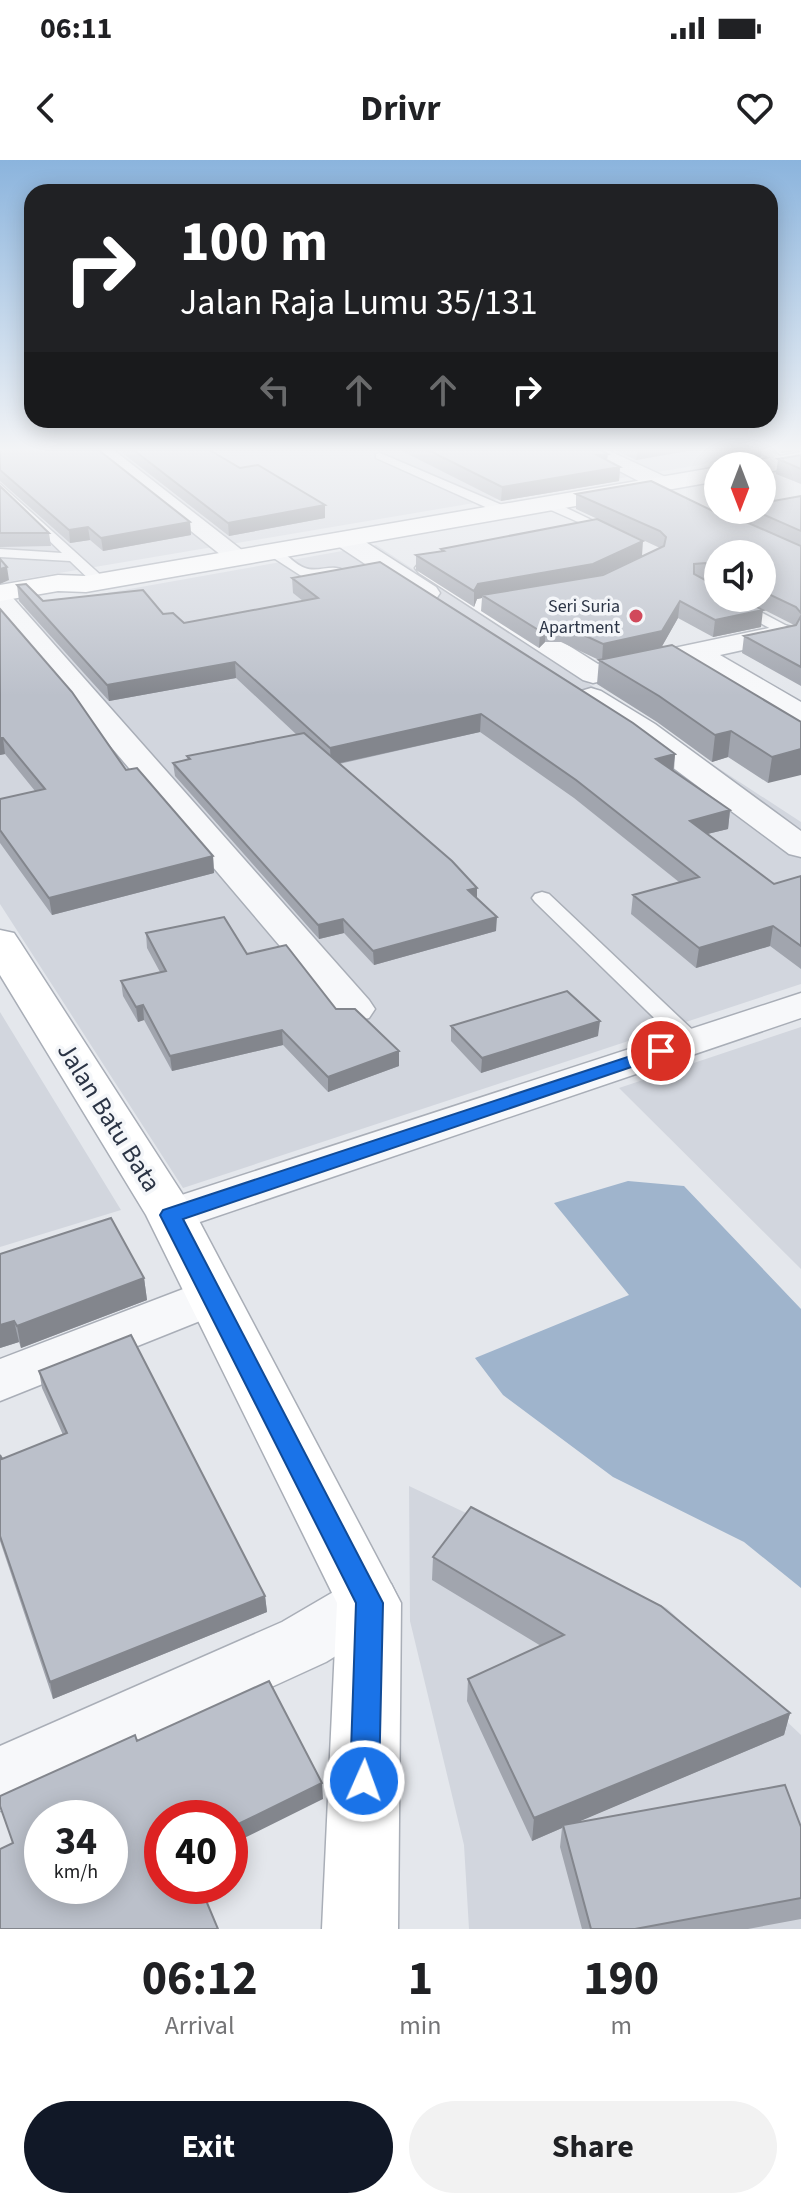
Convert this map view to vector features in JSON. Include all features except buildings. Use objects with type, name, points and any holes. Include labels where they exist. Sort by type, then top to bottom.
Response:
[{"type":"main road","points":[[1,601],[68,593],[93,583],[395,531]]},
{"type":"main road","name":"Jalan Batu Bata","points":[[0,942],[171,1215],[369,1603],[360,1929]]},
{"type":"street","points":[[204,531],[240,558]]},
{"type":"street","points":[[376,534],[423,559],[483,605],[593,674],[783,633]]},
{"type":"street","points":[[344,539],[644,731],[801,847]]},
{"type":"street","points":[[1,601],[355,1009]]},
{"type":"street","points":[[696,653],[801,715]]},
{"type":"street","points":[[171,1215],[801,1005]]},
{"type":"street","points":[[0,1381],[212,1296]]},
{"type":"street","points":[[0,1779],[304,1642],[369,1603]]},
{"type":"lane","points":[[45,531],[93,583]]},
{"type":"lane","points":[[274,552],[308,574],[382,564]]},
{"type":"lane","points":[[0,553],[72,557]]},
{"type":"lane","points":[[483,605],[512,600]]},
{"type":"lane","points":[[750,612],[782,629],[783,633]]},
{"type":"lane","points":[[542,898],[691,1041]]},
{"type":"shaded area","points":[[0,531],[311,531],[0,583]]},
{"type":"shaded area","points":[[376,545],[801,822],[801,984],[183,1188],[0,904],[0,612]]},
{"type":"shaded area","points":[[0,1012],[121,1210],[0,1247]]},
{"type":"shaded area","points":[[801,1027],[801,1269],[619,1088]]},
{"type":"shaded area","points":[[409,1486],[667,1608],[801,1735],[801,1929],[469,1929],[464,1845],[410,1621]]},
{"type":"water","points":[[628,1181],[684,1186],[801,1309],[801,1588],[744,1542],[613,1477],[503,1395],[475,1358],[629,1295],[554,1203]]},
{"type":"place","name":"Seri Suria Apartment","points":[[636,616]]},
{"type":"route","points":[[364,1781],[369,1603],[171,1215],[661,1051]]}]
